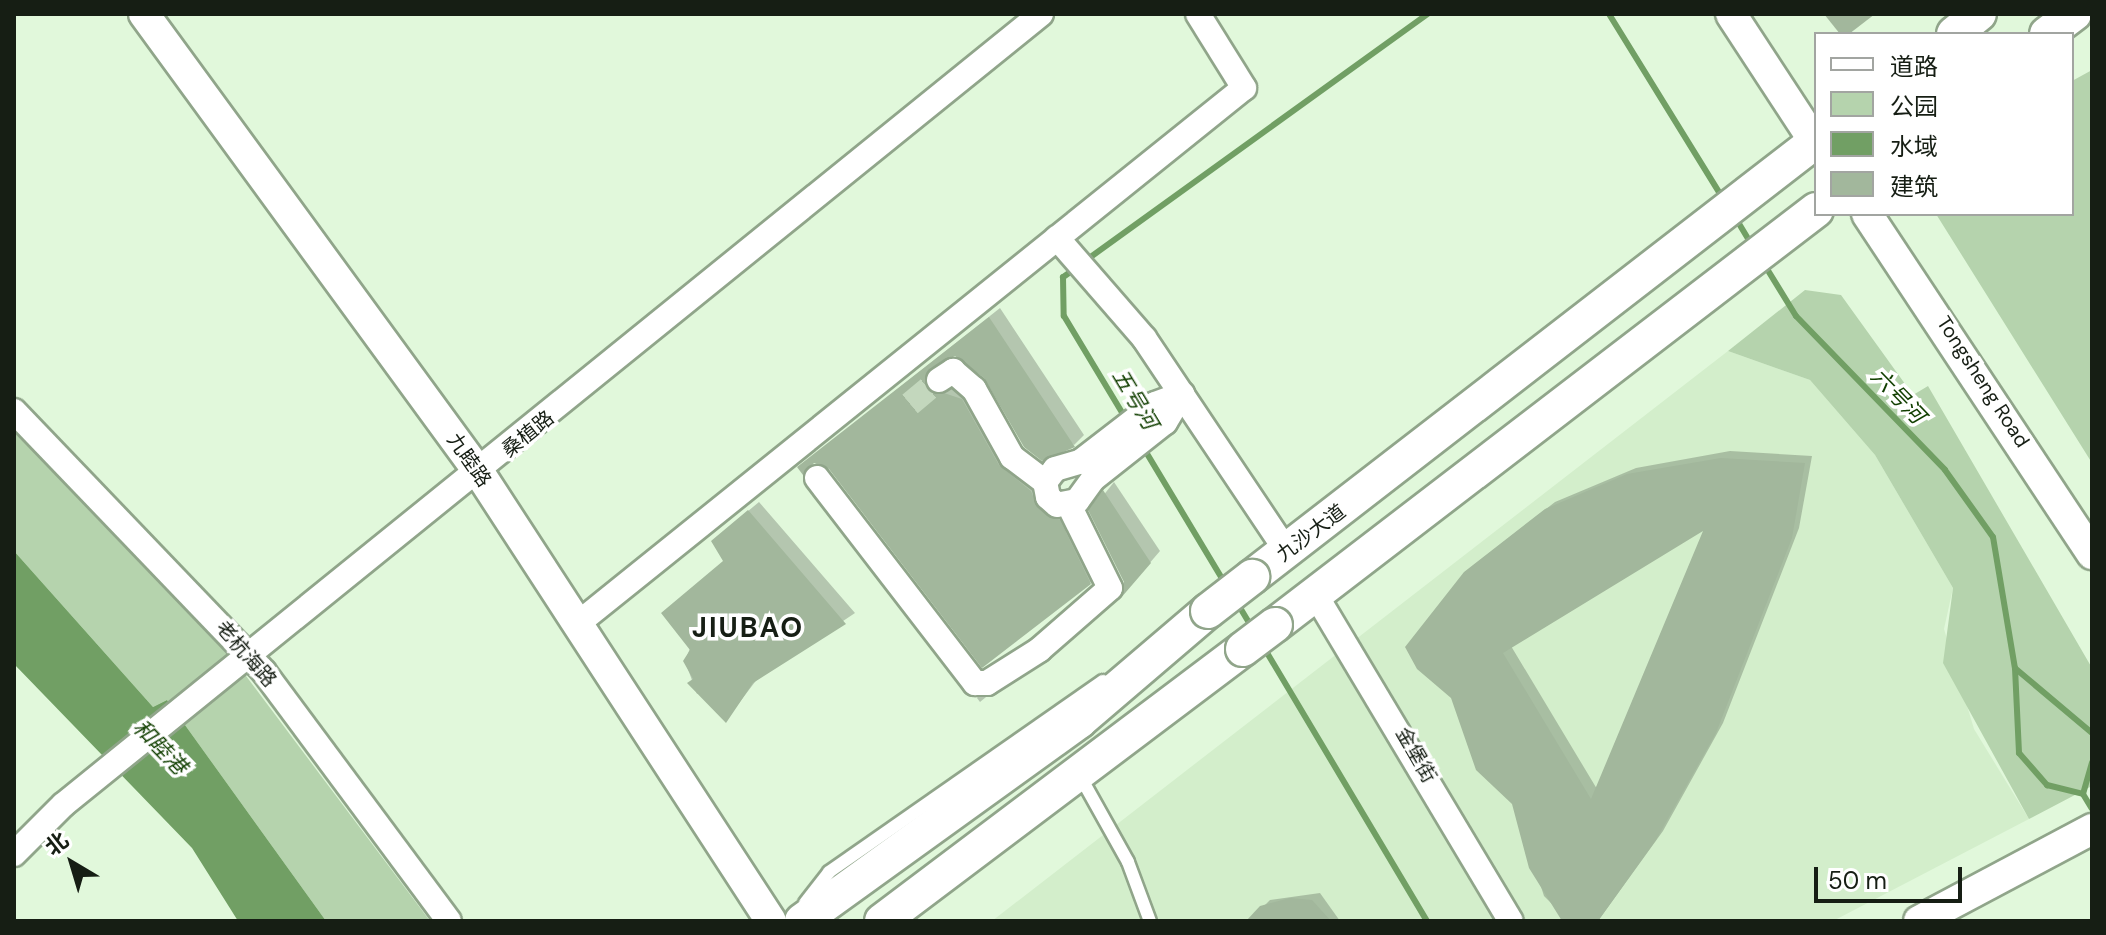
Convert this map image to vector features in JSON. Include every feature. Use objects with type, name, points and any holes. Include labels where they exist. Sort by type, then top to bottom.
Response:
[{"type":"main road","points":[[1956,32],[1979,14]]},
{"type":"main road","points":[[2050,32],[2074,14]]},
{"type":"main road","name":"九沙大道","points":[[802,921],[1079,721],[1171,640],[1712,227],[1814,145]]},
{"type":"main road","points":[[882,921],[1275,625],[1814,212]]},
{"type":"street","name":"九睦路","points":[[144,14],[480,474],[771,921]]},
{"type":"street","name":"桑植路","points":[[14,854],[92,783],[480,474],[1041,14]]},
{"type":"street","points":[[576,625],[1244,88],[1198,14]]},
{"type":"street","points":[[1731,14],[1814,140]]},
{"type":"street","name":"Tongsheng Road","points":[[1868,216],[2092,554]]},
{"type":"street","points":[[1057,238],[1106,290],[1182,394],[1287,552]]},
{"type":"street","points":[[817,478],[975,683],[987,683],[1039,650],[1110,588],[1069,505],[1048,497],[1045,482],[1012,457],[974,389],[953,371],[939,380]]},
{"type":"street","points":[[1069,505],[1124,441],[1182,394]]},
{"type":"street","name":"老杭海路","points":[[14,411],[251,657],[449,921]]},
{"type":"street","points":[[1045,482],[1124,441]]},
{"type":"street","name":"金堡街","points":[[1315,594],[1511,921]]},
{"type":"street","points":[[1919,921],[2092,829]]},
{"type":"lane","points":[[790,921],[829,872],[1037,722],[1171,640]]},
{"type":"lane","points":[[1078,773],[1128,862],[1150,921]]},
{"type":"shaded area","points":[[1728,351],[1810,380],[1875,455],[1953,588],[1944,629],[1974,729],[2029,819],[1833,921],[992,921]]},
{"type":"green space","points":[[2092,70],[2092,463],[1937,216],[2074,216],[2074,80]]},
{"type":"green space","points":[[1805,290],[1841,295],[1913,395],[1928,386],[2092,668],[2092,786],[2029,819],[1943,663],[1953,588],[1875,455],[1810,380],[1728,351]]},
{"type":"green space","points":[[14,432],[213,632],[430,921],[326,921],[167,700],[153,707],[14,551]]},
{"type":"water","name":"和睦港","points":[[14,551],[153,707],[167,700],[326,921],[238,921],[192,848],[14,664]]},
{"type":"building","points":[[1824,14],[1875,14],[1852,32],[1838,32]]},
{"type":"building","points":[[989,317],[1075,447],[1042,461],[1024,447],[984,378],[955,356],[930,368],[926,387],[962,399],[999,465],[1031,491],[1038,508],[1060,520],[1091,584],[982,668],[829,469],[814,463],[803,475],[797,467]]},
{"type":"building","points":[[1721,458],[1805,463],[1792,538],[1716,733],[1656,840],[1598,921],[1562,921],[1529,868],[1512,804],[1476,770],[1451,698],[1417,669],[1405,647],[1464,572],[1545,509],[1627,474]],"holes":[[[1703,531],[1591,799],[1503,653]]]},
{"type":"building","points":[[1103,490],[1151,563],[1120,599],[1124,582],[1088,510]]},
{"type":"building","points":[[748,510],[846,624],[753,683],[726,723],[687,683],[693,679],[683,661],[690,650],[661,613],[723,561],[711,541]]},
{"type":"building","points":[[1290,898],[1312,900],[1331,921],[1246,921],[1260,906]]},
{"type":"waterway","name":"五号河","points":[[1085,261],[1428,14]]},
{"type":"waterway","name":"六号河","points":[[1609,14],[1724,200]]},
{"type":"waterway","name":"六号河","points":[[1735,217],[1752,245]]},
{"type":"waterway","name":"六号河","points":[[1764,264],[1796,316],[1945,470],[1993,537],[2015,668],[2019,753],[2047,785],[2083,794],[2092,809]]},
{"type":"waterway","name":"五号河","points":[[1076,268],[1063,277],[1064,316],[1127,421]]},
{"type":"waterway","name":"五号河","points":[[1143,447],[1226,585]]},
{"type":"waterway","name":"五号河","points":[[1236,601],[1253,629]]},
{"type":"waterway","name":"五号河","points":[[1263,646],[1427,921]]},
{"type":"waterway","points":[[2016,669],[2092,733]]},
{"type":"waterway","points":[[2083,794],[2092,762]]},
{"type":"tunnel","points":[[910,404],[939,380]]},
{"type":"district","name":"JIUBAO","points":[[748,628]]}]
